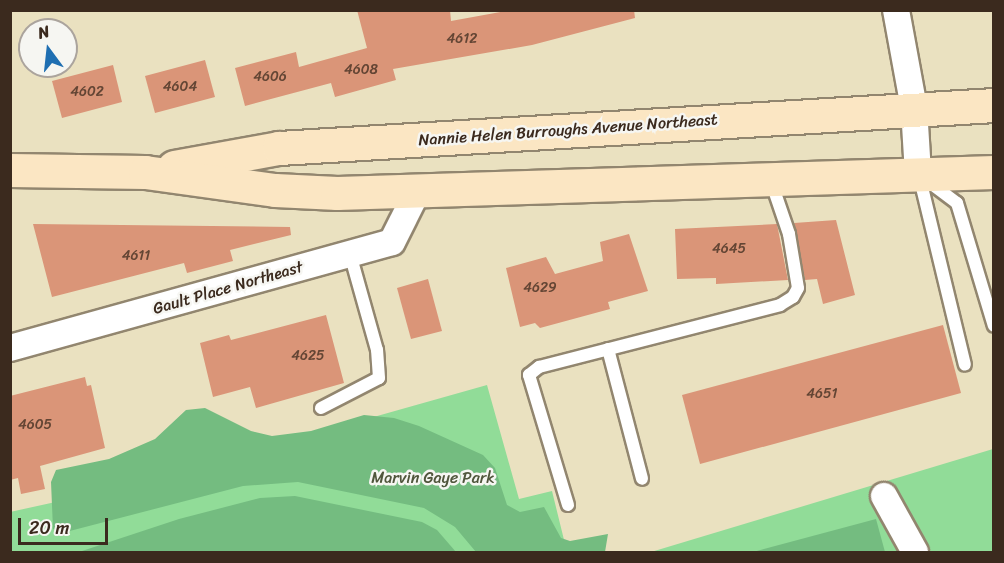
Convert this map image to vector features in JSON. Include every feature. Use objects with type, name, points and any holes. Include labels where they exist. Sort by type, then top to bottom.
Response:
[{"type":"main road","name":"Nannie Helen Burroughs Avenue Northeast","points":[[145,172],[279,148],[993,105]]},
{"type":"main road","name":"Nannie Helen Burroughs Avenue Northeast","points":[[10,170],[145,172],[302,192],[417,192],[993,172]]},
{"type":"street","points":[[896,10],[914,108],[918,174]]},
{"type":"street","name":"Gault Place Northeast","points":[[10,348],[392,242],[417,192]]},
{"type":"street","points":[[885,496],[915,552]]},
{"type":"lane","points":[[918,174],[957,203],[993,326]]},
{"type":"lane","points":[[918,174],[964,365]]},
{"type":"lane","points":[[568,505],[529,375],[539,367],[780,305],[793,297],[798,288],[789,234],[771,180]]},
{"type":"lane","points":[[321,408],[379,378],[377,350],[350,254]]},
{"type":"lane","points":[[608,349],[642,479]]},
{"type":"green space","name":"Marvin Gaye Park","points":[[487,385],[519,499],[552,491],[567,552],[11,552],[10,512],[133,485]]},
{"type":"green space","points":[[205,408],[251,431],[272,436],[311,431],[364,415],[394,418],[419,426],[483,455],[495,468],[507,505],[520,512],[544,507],[561,538],[570,541],[608,534],[605,552],[476,552],[455,527],[424,508],[298,482],[243,486],[62,533],[53,529],[51,482],[56,470],[109,459],[155,439],[186,410]]},
{"type":"green space","points":[[993,449],[993,552],[651,552]]},
{"type":"green space","points":[[295,496],[422,522],[437,530],[456,552],[79,552],[179,519],[260,498]]},
{"type":"green space","points":[[876,519],[885,552],[753,552]]},
{"type":"building","points":[[357,10],[450,10],[451,21],[512,10],[634,10],[635,18],[532,45],[393,69],[396,80],[335,97],[331,83],[245,106],[235,68],[296,52],[299,67],[367,48]]},
{"type":"building","points":[[205,60],[215,97],[155,113],[145,76]]},
{"type":"building","points":[[113,65],[122,102],[62,118],[52,81],[78,78],[78,74]]},
{"type":"building","points":[[836,220],[855,295],[823,304],[817,279],[805,280],[794,223]]},
{"type":"building","points":[[33,224],[290,227],[291,235],[230,250],[233,261],[187,273],[184,263],[52,297]]},
{"type":"building","points":[[777,224],[788,280],[716,284],[716,278],[677,279],[675,229]]},
{"type":"building","points":[[629,234],[648,291],[608,302],[610,309],[540,328],[535,323],[520,327],[506,268],[546,257],[555,274],[603,261],[600,242]]},
{"type":"building","points":[[428,279],[442,331],[411,339],[397,288]]},
{"type":"building","points":[[326,315],[344,383],[256,408],[250,387],[213,397],[200,343],[229,335],[231,340]]},
{"type":"building","points":[[943,325],[961,393],[700,464],[682,395]]},
{"type":"building","points":[[85,377],[87,386],[91,385],[105,448],[40,466],[45,489],[21,494],[18,478],[10,480],[10,396]]}]
